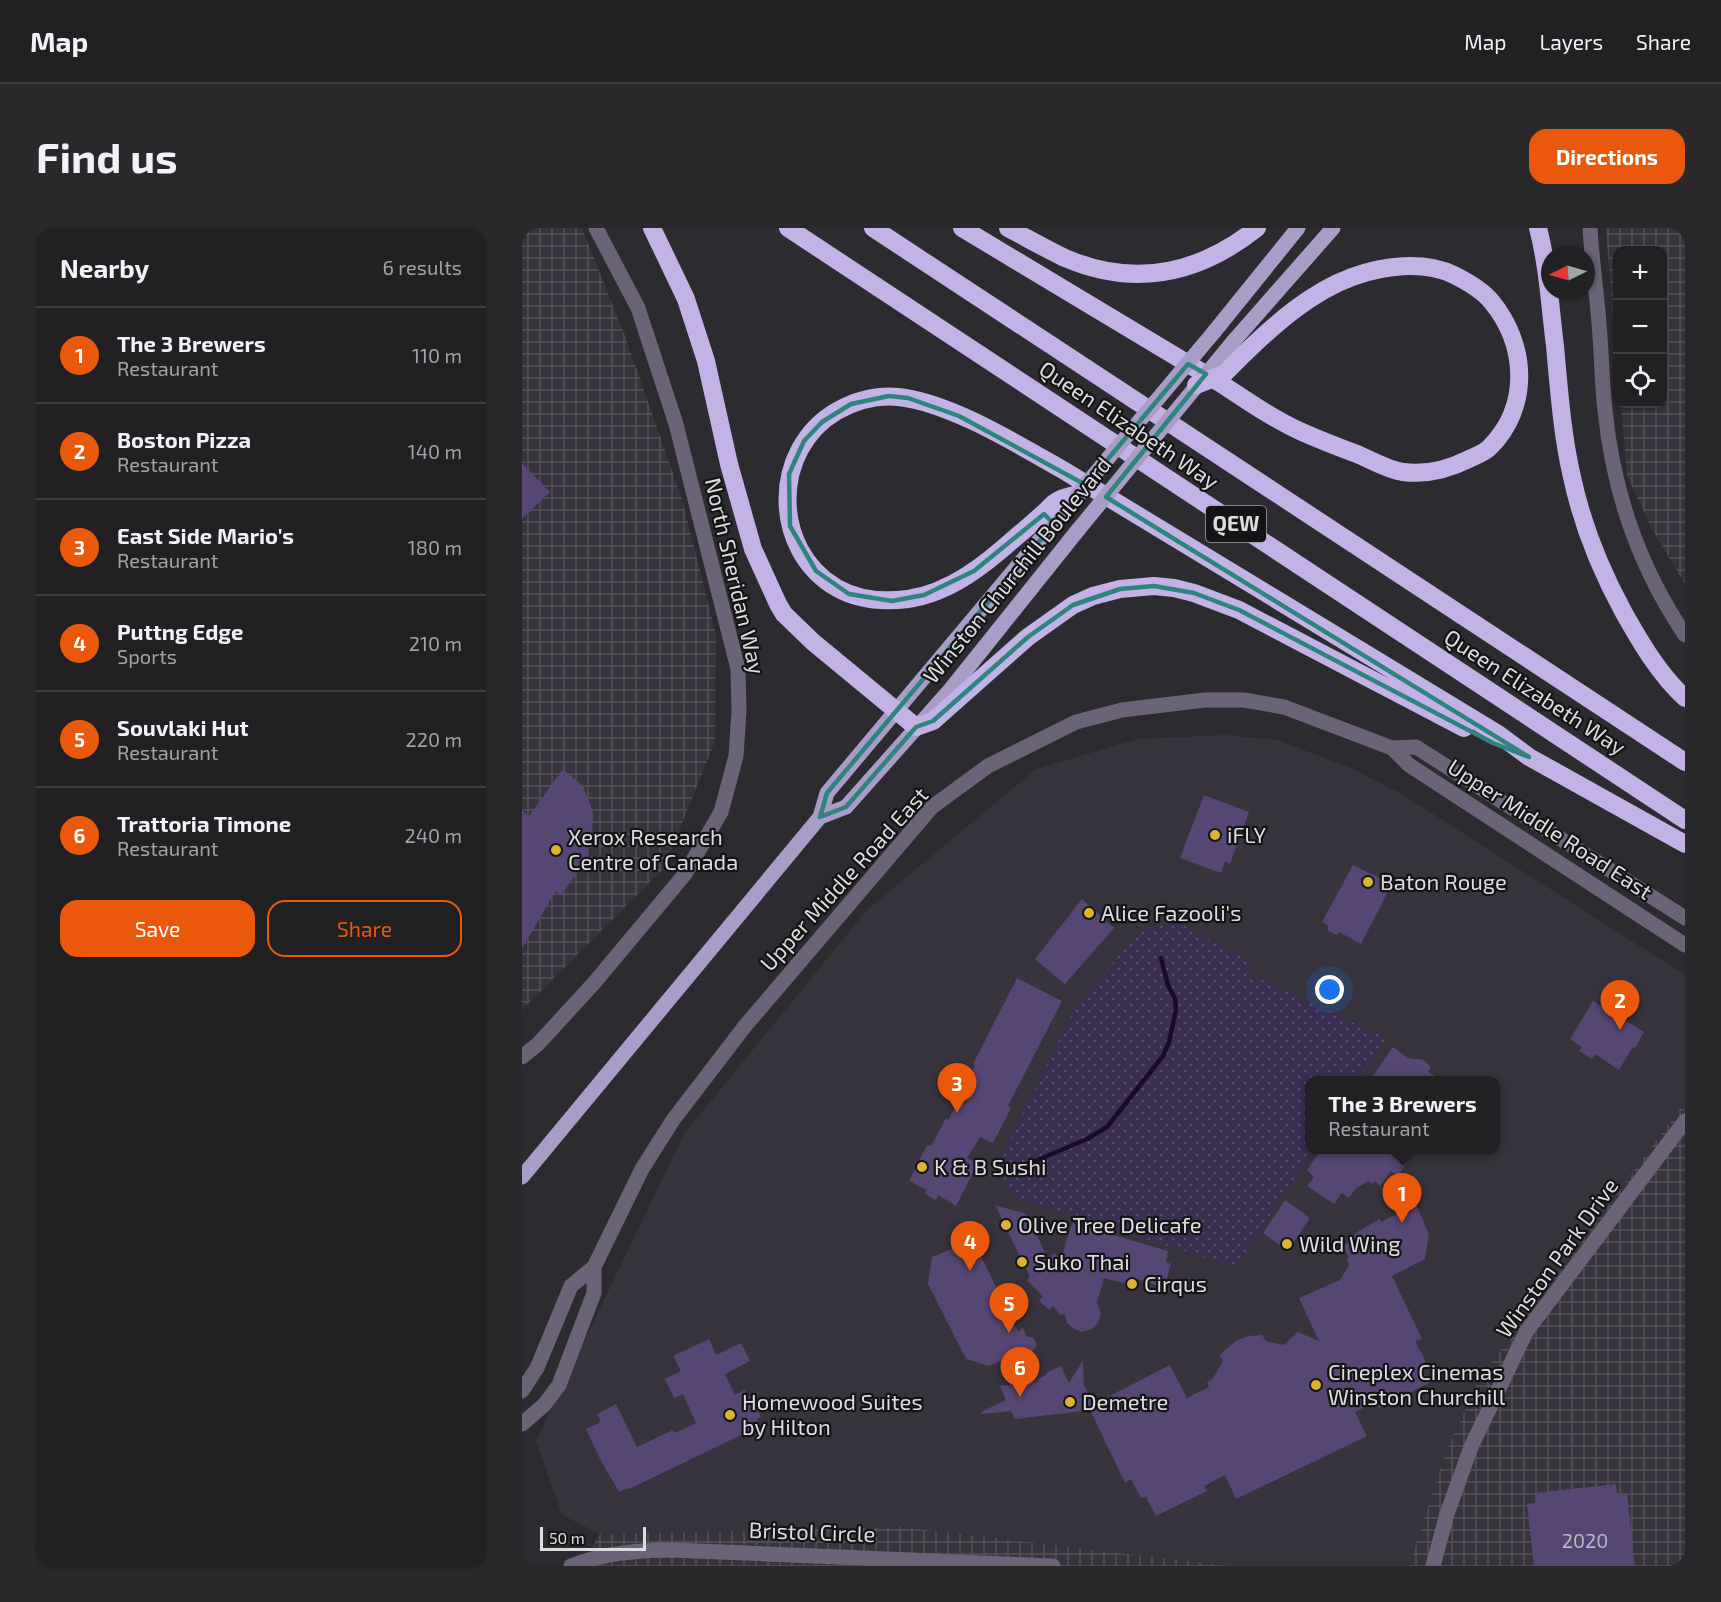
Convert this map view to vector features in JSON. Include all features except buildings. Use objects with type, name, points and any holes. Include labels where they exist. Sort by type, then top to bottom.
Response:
[{"type":"highway","points":[[652,228],[686,299],[706,361],[729,464],[753,549],[778,604],[784,614],[813,642],[916,727],[933,721],[1028,637],[1073,605],[1093,596],[1120,589],[1154,586],[1194,593],[1239,610],[1493,743],[1529,756]]},
{"type":"highway","name":"Queen Elizabeth Way","points":[[788,228],[1685,819]]},
{"type":"highway","name":"Queen Elizabeth Way","points":[[873,228],[1685,762]]},
{"type":"highway","points":[[962,228],[1220,383],[1251,403],[1300,431],[1402,472],[1432,472],[1463,462],[1487,450],[1510,422],[1520,387],[1517,352],[1511,332],[1490,299],[1453,274],[1414,266],[1377,270],[1336,284],[1238,348],[1224,374],[1196,386]]},
{"type":"highway","points":[[1008,228],[1066,258],[1096,268],[1143,275],[1172,271],[1197,264],[1219,254],[1257,228]]},
{"type":"highway","points":[[1538,228],[1549,292],[1564,436],[1572,478],[1586,529],[1610,587],[1642,645],[1675,689],[1685,698]]},
{"type":"highway","points":[[1078,494],[1056,501],[1053,514],[956,582],[924,596],[910,599],[875,600],[849,594],[837,588],[816,571],[790,526],[787,498],[789,474],[799,451],[811,432],[831,414],[851,404],[888,396],[928,404],[1016,444],[1062,470],[1498,734],[1529,756],[1685,844]]},
{"type":"main road","name":"Winston Churchill Boulevard","points":[[1078,494],[1298,228]]},
{"type":"main road","points":[[1238,348],[1333,228]]},
{"type":"main road","name":"Winston Churchill Boulevard","points":[[819,817],[846,807],[950,690],[1196,386]]},
{"type":"main road","name":"Winston Churchill Boulevard","points":[[522,1177],[819,817],[827,793],[897,710],[1053,514]]},
{"type":"street","name":"North Sheridan Way","points":[[522,1058],[538,1044],[594,983],[685,874],[721,812],[736,756],[740,711],[738,669],[676,424],[638,308],[596,228]]},
{"type":"street","points":[[1590,228],[1605,411],[1619,489],[1629,526],[1648,572],[1666,606],[1685,634]]},
{"type":"street","name":"Upper Middle Road East","points":[[522,1391],[537,1368],[571,1286],[594,1267],[642,1169],[673,1120],[745,1026],[932,807],[988,766],[1076,722],[1122,710],[1205,700],[1244,700],[1284,707],[1392,748],[1416,747],[1685,918]]},
{"type":"street","name":"Upper Middle Road East","points":[[1392,748],[1409,765],[1685,945]]},
{"type":"street","name":"Winston Park Drive","points":[[1433,1566],[1447,1514],[1471,1447],[1526,1332],[1685,1121]]},
{"type":"street","name":"Upper Middle Road East","points":[[522,1424],[537,1413],[558,1385],[594,1293],[594,1267]]},
{"type":"street","name":"Bristol Circle","points":[[571,1566],[623,1552],[658,1550],[797,1554],[954,1564],[1053,1566]]},
{"type":"highlighted area","points":[[1188,364],[1206,374],[1106,497],[1529,757],[1493,743],[1239,610],[1194,593],[1154,586],[1120,589],[1073,605],[1028,637],[933,721],[916,727],[846,807],[820,817],[827,793],[1054,524],[1044,514],[974,571],[924,595],[892,601],[849,594],[816,571],[790,526],[789,474],[804,441],[822,422],[851,404],[889,396],[908,398],[959,416],[1086,485]]},
{"type":"shaded area","points":[[522,228],[582,228],[625,336],[682,499],[716,635],[715,741],[664,868],[522,1010]]},
{"type":"shaded area","points":[[1606,228],[1685,228],[1685,584],[1653,531],[1627,476],[1621,408],[1667,408],[1667,246],[1613,246],[1613,318]]},
{"type":"shaded area","points":[[1226,735],[1277,740],[1349,767],[1400,793],[1685,975],[1685,1102],[1479,1380],[1445,1454],[1409,1566],[1230,1566],[901,1527],[600,1534],[562,1515],[536,1441],[684,1134],[867,910],[1036,769],[1138,739]]},
{"type":"shaded area","points":[[1178,923],[1252,962],[1247,973],[1386,1038],[1361,1076],[1305,1076],[1305,1154],[1310,1154],[1236,1267],[1012,1197],[998,1164],[1074,1010],[1141,929]]},
{"type":"shaded area","points":[[1685,1102],[1685,1566],[1409,1566],[1445,1454],[1479,1380]]},
{"type":"shaded area","points":[[901,1527],[1230,1566],[571,1566],[583,1561],[600,1534]]},
{"type":"waterway","points":[[1026,1165],[1087,1139],[1107,1127],[1163,1056],[1169,1042],[1176,1010],[1175,999],[1168,985],[1161,958]]},
{"type":"place","name":"iFLY","points":[[1215,835]]},
{"type":"place","name":"Xerox Research Centre of Canada","points":[[556,850]]},
{"type":"place","name":"Baton Rouge","points":[[1368,882]]},
{"type":"place","name":"Alice Fazooli's","points":[[1089,913]]},
{"type":"place","name":"Boston Pizza","points":[[1620,1030]]},
{"type":"place","name":"East Side Mario's","points":[[957,1113]]},
{"type":"place","name":"K & B Sushi","points":[[922,1167]]},
{"type":"place","name":"The 3 Brewers","points":[[1402,1223]]},
{"type":"place","name":"Olive Tree Delicafe","points":[[1006,1225]]},
{"type":"place","name":"Wild Wing","points":[[1287,1244]]},
{"type":"place","name":"Suko Thai","points":[[1022,1262]]},
{"type":"place","name":"Puttng Edge","points":[[970,1271]]},
{"type":"place","name":"Cirqus","points":[[1132,1284]]},
{"type":"place","name":"Souvlaki Hut","points":[[1009,1333]]},
{"type":"place","name":"Cineplex Cinemas Winston Churchill","points":[[1316,1385]]},
{"type":"place","name":"Trattoria Timone","points":[[1020,1397]]},
{"type":"place","name":"Demetre","points":[[1070,1402]]},
{"type":"place","name":"Homewood Suites by Hilton","points":[[730,1415]]}]
